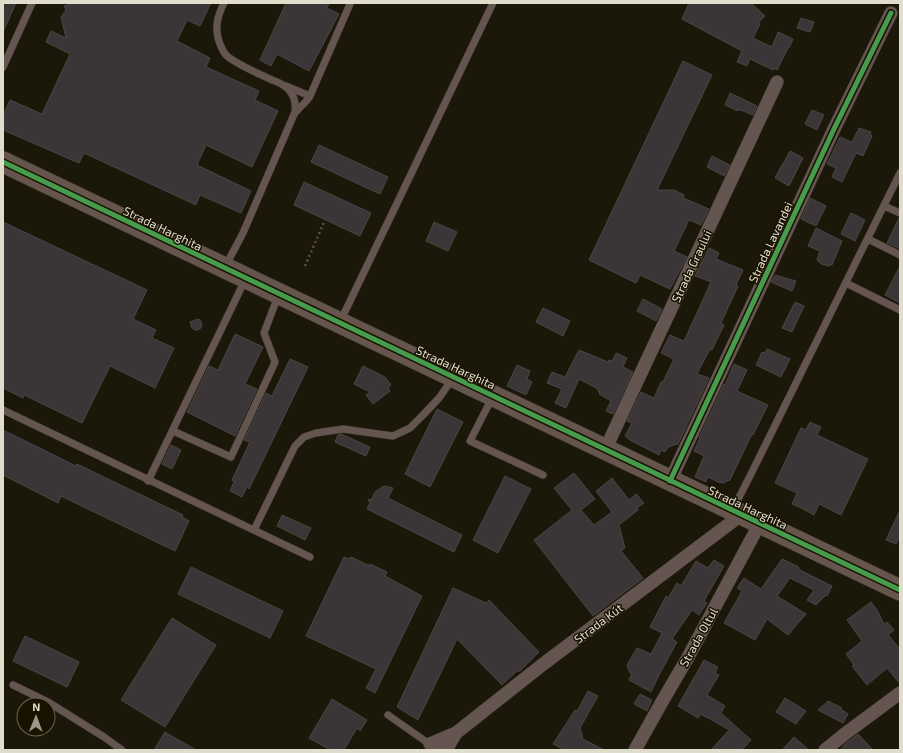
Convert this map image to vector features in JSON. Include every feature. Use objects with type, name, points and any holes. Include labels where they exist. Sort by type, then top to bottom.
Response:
[{"type":"main road","name":"Strada Harghita","points":[[3,162],[900,590]]},
{"type":"street","name":"Strada Lavandei","points":[[670,480],[834,129],[891,13]]},
{"type":"street","name":"Strada Graului","points":[[605,450],[778,82]]},
{"type":"street","name":"Strada Kút","points":[[434,747],[456,733],[542,664],[737,513]]},
{"type":"street","name":"Strada Oltul","points":[[635,750],[760,524]]},
{"type":"street","points":[[825,750],[900,693]]},
{"type":"street","name":"Strada Kút","points":[[446,750],[456,733]]},
{"type":"lane","points":[[3,67],[32,3]]},
{"type":"lane","points":[[224,3],[217,21],[217,32],[221,48],[226,55],[234,61],[310,96]]},
{"type":"lane","points":[[340,323],[493,3]]},
{"type":"lane","points":[[295,112],[308,100],[350,4]]},
{"type":"lane","points":[[225,268],[243,232],[295,112],[296,105],[293,96],[288,88],[280,83]]},
{"type":"lane","points":[[737,513],[754,469],[900,173]]},
{"type":"lane","points":[[884,206],[900,213]]},
{"type":"lane","points":[[868,239],[900,255]]},
{"type":"lane","points":[[148,481],[246,278]]},
{"type":"lane","points":[[846,283],[900,310]]},
{"type":"lane","points":[[172,431],[231,457],[275,362],[264,333],[279,294]]},
{"type":"lane","points":[[254,530],[295,446],[304,436],[343,429],[394,436],[410,428],[439,398],[454,378]]},
{"type":"lane","points":[[493,396],[470,441],[543,474]]},
{"type":"lane","points":[[3,410],[148,481],[310,557]]},
{"type":"lane","points":[[13,685],[48,702],[122,750]]},
{"type":"lane","points":[[388,715],[434,747]]},
{"type":"path","points":[[305,266],[325,220]]},
{"type":"building","points":[[3,3],[16,3],[3,32]]},
{"type":"building","points":[[73,3],[211,3],[200,26],[187,20],[177,41],[210,58],[206,67],[259,91],[255,100],[278,111],[252,167],[206,145],[197,165],[251,191],[241,213],[200,195],[196,205],[84,153],[79,163],[3,130],[3,116],[10,100],[42,114],[70,54],[46,42],[51,31],[66,38],[61,17],[66,10],[64,6]]},
{"type":"building","points":[[286,3],[329,3],[327,8],[339,14],[309,71],[277,54],[271,66],[260,60]]},
{"type":"building","points":[[689,3],[751,3],[765,16],[758,23],[760,24],[753,38],[772,47],[778,32],[793,39],[777,70],[774,68],[773,70],[750,59],[747,66],[737,62],[742,51],[682,19]]},
{"type":"building","points":[[801,18],[814,22],[810,32],[797,28]]},
{"type":"building","points":[[683,61],[712,75],[657,190],[674,190],[684,195],[683,198],[709,209],[701,225],[689,220],[674,251],[687,257],[670,289],[640,275],[636,283],[589,260]]},
{"type":"building","points":[[730,93],[757,106],[753,115],[738,109],[738,111],[725,105]]},
{"type":"building","points":[[812,110],[824,115],[817,130],[805,124]]},
{"type":"building","points":[[859,128],[871,132],[870,134],[872,136],[863,156],[856,153],[842,182],[832,177],[836,168],[827,164],[840,137],[852,142]]},
{"type":"building","points":[[319,145],[388,177],[380,194],[311,162]]},
{"type":"building","points":[[790,151],[803,158],[789,186],[775,178]]},
{"type":"building","points":[[712,156],[730,165],[724,176],[707,167]]},
{"type":"building","points":[[304,182],[371,213],[360,236],[294,205]]},
{"type":"building","points":[[810,198],[826,206],[816,226],[801,219]]},
{"type":"building","points":[[851,213],[865,220],[855,241],[841,234]]},
{"type":"building","points":[[900,218],[900,249],[887,243]]},
{"type":"building","points":[[3,222],[147,290],[133,319],[156,330],[152,338],[174,348],[155,388],[110,366],[82,423],[24,395],[23,398],[3,388]]},
{"type":"building","points":[[434,222],[457,232],[448,251],[426,241]]},
{"type":"building","points":[[816,228],[842,241],[832,265],[831,264],[830,266],[821,264],[817,260],[820,251],[808,246]]},
{"type":"building","points":[[709,248],[719,253],[716,259],[743,270],[736,285],[738,286],[721,323],[724,325],[712,350],[710,349],[697,374],[709,378],[678,444],[668,447],[665,452],[661,450],[659,455],[625,436],[632,423],[627,421],[641,392],[654,398],[661,382],[663,382],[674,359],[661,353],[670,335],[684,341],[711,282],[695,276]]},
{"type":"building","points":[[900,266],[900,303],[885,295]]},
{"type":"building","points":[[775,275],[796,281],[792,291],[771,282]]},
{"type":"building","points":[[643,299],[662,309],[656,321],[637,311]]},
{"type":"building","points":[[795,302],[804,306],[792,332],[782,328]]},
{"type":"building","points":[[543,308],[570,321],[563,336],[536,322]]},
{"type":"building","points":[[199,319],[202,323],[201,328],[195,330],[192,328],[190,322]]},
{"type":"building","points":[[235,334],[263,347],[245,384],[257,389],[235,436],[187,412],[209,366],[218,370]]},
{"type":"building","points":[[767,349],[790,359],[781,377],[756,365],[762,352],[765,353]]},
{"type":"building","points":[[579,350],[608,362],[609,360],[612,361],[616,353],[627,358],[623,367],[633,372],[613,414],[606,411],[611,401],[599,394],[600,392],[598,389],[579,379],[566,408],[555,403],[562,389],[547,383],[552,372],[565,377]]},
{"type":"building","points":[[290,359],[308,367],[249,489],[247,487],[242,497],[230,491],[234,482],[232,480],[250,442],[244,440],[266,393],[272,396]]},
{"type":"building","points":[[734,364],[747,370],[737,391],[768,405],[730,480],[723,483],[708,477],[706,482],[695,477],[704,456],[694,451]]},
{"type":"building","points":[[517,365],[530,371],[527,379],[532,382],[526,395],[507,386]]},
{"type":"building","points":[[363,366],[385,377],[391,385],[388,388],[390,391],[373,404],[366,395],[370,392],[354,384]]},
{"type":"building","points":[[437,409],[463,422],[430,487],[405,474]]},
{"type":"building","points":[[810,422],[821,427],[817,435],[868,459],[841,515],[819,504],[814,515],[792,504],[797,493],[775,483],[801,428],[806,430]]},
{"type":"building","points":[[3,430],[76,466],[77,464],[183,515],[182,517],[189,521],[175,551],[61,496],[58,503],[3,475]]},
{"type":"building","points":[[341,434],[370,447],[366,456],[335,442],[338,435]]},
{"type":"building","points":[[171,445],[181,450],[172,469],[162,464]]},
{"type":"building","points":[[574,473],[595,499],[581,510],[594,525],[612,512],[596,491],[612,478],[629,500],[636,494],[644,503],[637,508],[638,510],[619,525],[625,548],[621,551],[643,578],[593,616],[534,540],[572,510],[554,488]]},
{"type":"building","points":[[505,476],[531,489],[498,553],[473,540]]},
{"type":"building","points":[[384,486],[393,488],[388,498],[462,535],[454,552],[367,509],[370,503],[368,500],[372,499],[375,492]]},
{"type":"building","points":[[900,510],[900,536],[896,544],[886,540]]},
{"type":"building","points":[[282,515],[311,528],[305,540],[277,526]]},
{"type":"building","points":[[344,557],[350,559],[351,557],[387,572],[385,576],[422,596],[375,693],[366,688],[376,669],[306,636]]},
{"type":"building","points":[[782,559],[832,586],[827,596],[826,595],[816,605],[807,600],[814,590],[790,578],[777,596],[806,614],[788,635],[767,619],[755,640],[724,623],[742,591],[737,588],[744,578],[761,589]]},
{"type":"building","points":[[714,560],[724,566],[704,601],[707,603],[699,615],[692,610],[672,639],[677,642],[651,692],[629,680],[632,674],[630,673],[627,665],[637,648],[651,654],[662,633],[650,627],[666,596],[668,598],[677,583],[681,586],[696,561],[708,568]]},
{"type":"building","points":[[191,567],[283,611],[270,638],[178,594]]},
{"type":"building","points":[[453,588],[486,603],[489,600],[539,652],[519,672],[518,670],[502,685],[457,639],[418,720],[397,707]]},
{"type":"building","points":[[871,602],[884,624],[887,622],[894,630],[888,635],[900,649],[900,684],[887,668],[867,685],[852,666],[854,665],[846,654],[862,641],[847,620]]},
{"type":"building","points":[[172,618],[216,645],[165,727],[121,700]]},
{"type":"building","points":[[25,636],[79,662],[67,687],[13,661]]},
{"type":"building","points":[[704,660],[718,667],[715,673],[719,675],[707,695],[725,706],[721,713],[751,740],[742,750],[711,750],[729,730],[701,714],[698,718],[678,706]]},
{"type":"building","points":[[588,691],[598,696],[580,728],[583,739],[604,750],[564,750],[553,744],[575,710],[577,711]]},
{"type":"building","points":[[640,694],[652,700],[647,711],[634,704]]},
{"type":"building","points":[[785,698],[806,711],[796,724],[776,712]]},
{"type":"building","points":[[332,699],[367,720],[360,731],[357,728],[344,750],[330,750],[309,738]]},
{"type":"building","points":[[828,701],[842,708],[841,709],[848,714],[843,723],[818,710]]},
{"type":"building","points":[[165,732],[196,750],[154,750]]},
{"type":"building","points":[[858,734],[873,750],[840,750],[846,743]]},
{"type":"building","points":[[794,737],[809,750],[782,750]]},
{"type":"cycle path","points":[[670,481],[834,129],[891,13]]},
{"type":"cycle path","points":[[3,162],[900,590]]}]
